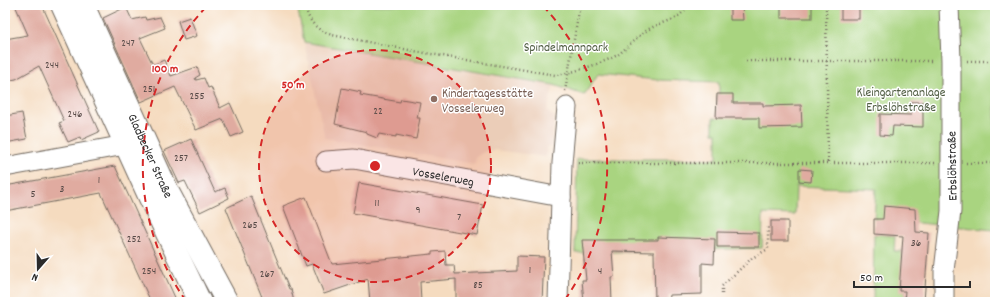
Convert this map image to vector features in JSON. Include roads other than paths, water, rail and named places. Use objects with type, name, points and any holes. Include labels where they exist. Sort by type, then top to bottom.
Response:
[{"type":"main road","name":"Gladbecker Straße","points":[[62,5],[125,145],[200,302]]},
{"type":"main road","name":"Gladbecker Straße","points":[[83,5],[168,192],[227,302]]},
{"type":"street","name":"Erbslöhstraße","points":[[944,302],[944,271],[951,211],[951,61],[949,5]]},
{"type":"street","points":[[558,302],[562,163],[567,107]]},
{"type":"street","points":[[5,167],[125,145]]},
{"type":"street","name":"Vosselerweg","points":[[326,161],[354,159],[561,197]]},
{"type":"place","name":"Kindertagesstätte Vosselerweg","points":[[434,99]]},
{"type":"park label","name":"Spindelmannpark","points":[[566,46]]},
{"type":"park label","name":"Kleingartenanlage Erbslöhstraße","points":[[901,98]]}]
